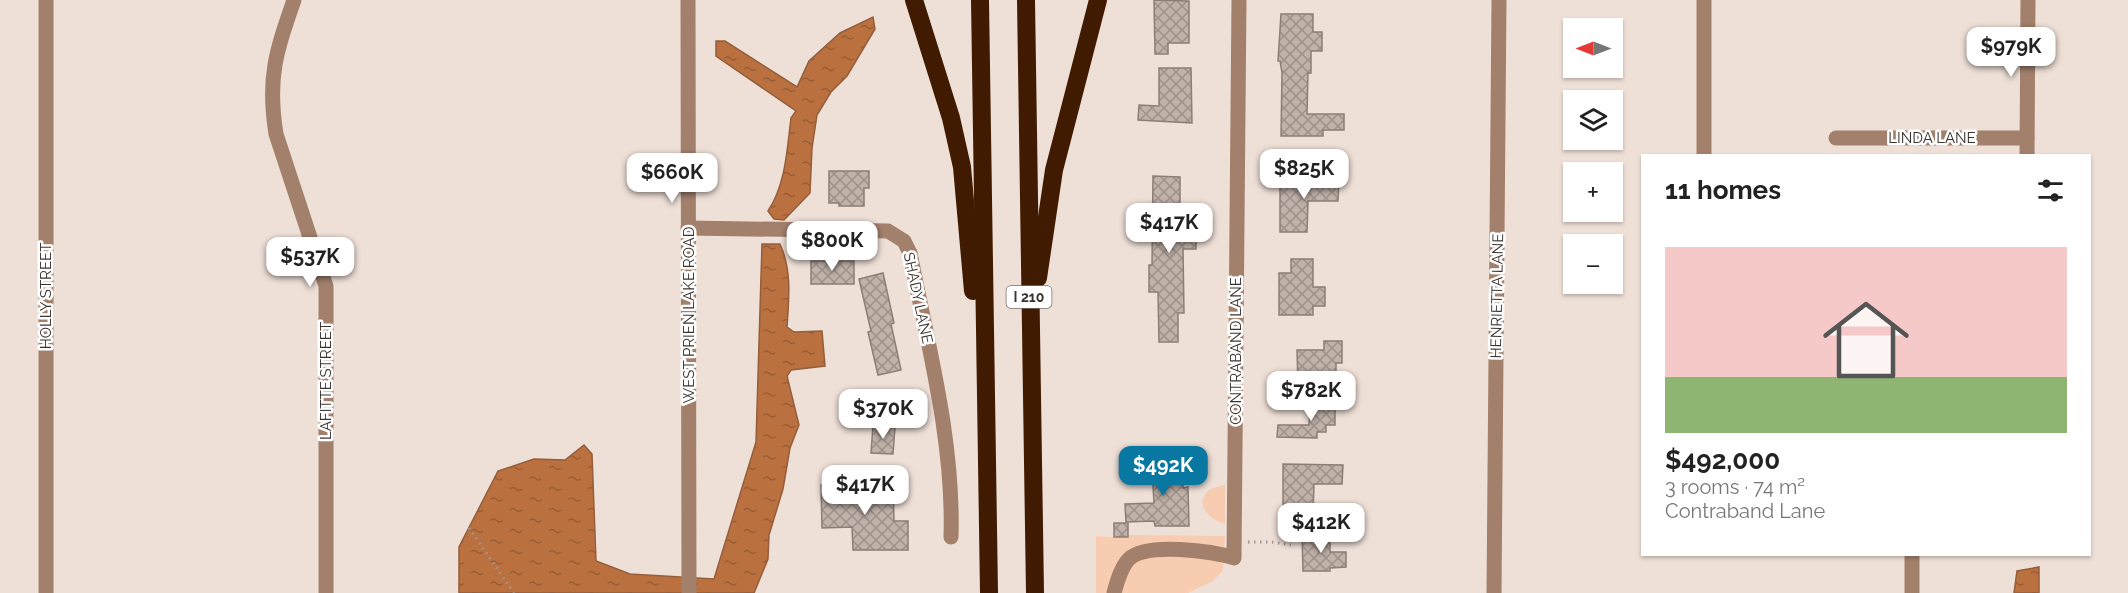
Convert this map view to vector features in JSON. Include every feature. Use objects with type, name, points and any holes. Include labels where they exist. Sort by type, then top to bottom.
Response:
[{"type":"highway","points":[[914,0],[951,118],[962,167],[986,407]]},
{"type":"highway","name":"I 210","points":[[980,0],[988,593]]},
{"type":"highway","name":"I 210","points":[[1026,0],[1035,593]]},
{"type":"highway","points":[[1030,351],[1040,259],[1054,170],[1098,0]]},
{"type":"street","name":"HOLLY STREET","points":[[46,0],[46,593]]},
{"type":"street","name":"LAFITTE STREET","points":[[294,0],[276,53],[272,78],[272,109],[276,134],[326,286],[326,593]]},
{"type":"street","name":"WEST PRIEN LAKE ROAD","points":[[688,0],[689,593]]},
{"type":"street","name":"CONTRABAND LANE","points":[[1234,550],[1239,0]]},
{"type":"street","name":"HENRIETTA LANE","points":[[1494,593],[1499,0]]},
{"type":"street","points":[[1704,0],[1704,154]]},
{"type":"street","points":[[2027,154],[2028,0]]},
{"type":"street","name":"LINDA LANE","points":[[1836,138],[2027,138]]},
{"type":"street","name":"SHADY LANE","points":[[688,228],[888,231],[904,241],[910,253],[946,440],[950,475],[951,537]]},
{"type":"street","points":[[1114,593],[1129,558],[1142,551],[1156,549],[1211,552],[1234,550]]},
{"type":"street","points":[[1912,556],[1912,593]]},
{"type":"path","points":[[469,528],[514,593]]},
{"type":"path","points":[[1234,550],[1272,542],[1291,545]]},
{"type":"shaded area","points":[[1225,485],[1225,524],[1210,516],[1202,502],[1209,490]]},
{"type":"shaded area","points":[[1129,535],[1225,536],[1224,550],[1133,551],[1111,593],[1096,593],[1096,536],[1128,538]]},
{"type":"shaded area","points":[[1144,553],[1224,557],[1223,570],[1213,581],[1188,593],[1116,593],[1130,561]]},
{"type":"water","points":[[873,17],[875,29],[847,76],[831,92],[817,115],[812,148],[810,193],[784,220],[774,219],[768,211],[779,189],[787,154],[791,118],[796,111],[716,56],[716,41],[725,41],[797,87],[809,61],[840,33]]},
{"type":"water","points":[[762,244],[780,244],[788,274],[787,327],[794,332],[822,331],[825,366],[791,370],[787,376],[799,425],[790,448],[783,489],[769,535],[768,559],[754,593],[459,593],[459,547],[498,471],[534,459],[565,460],[584,445],[592,454],[596,561],[630,574],[714,579],[756,442]]},
{"type":"water","points":[[2039,567],[2039,593],[2014,593],[2017,571]]},
{"type":"building","points":[[1154,0],[1189,1],[1189,43],[1168,43],[1168,54],[1155,54]]},
{"type":"building","points":[[1281,14],[1313,14],[1313,32],[1322,32],[1322,51],[1311,51],[1307,114],[1344,114],[1344,130],[1323,130],[1323,136],[1281,136],[1282,73],[1280,61],[1278,61]]},
{"type":"building","points":[[1159,68],[1191,68],[1192,123],[1138,120],[1139,105],[1159,106]]},
{"type":"building","points":[[829,171],[869,171],[869,188],[864,188],[864,206],[839,206],[839,203],[829,203]]},
{"type":"building","points":[[1153,176],[1180,177],[1180,207],[1190,208],[1190,231],[1196,231],[1196,249],[1183,249],[1184,313],[1178,313],[1178,342],[1159,342],[1158,292],[1149,292],[1149,265],[1152,265]]},
{"type":"building","points":[[1290,177],[1339,178],[1338,201],[1308,201],[1307,232],[1280,232],[1280,182],[1290,182]]},
{"type":"building","points":[[1291,259],[1313,259],[1313,287],[1325,287],[1325,306],[1313,306],[1313,315],[1279,315],[1279,273],[1291,273]]},
{"type":"building","points":[[811,261],[854,261],[854,284],[811,284]]},
{"type":"building","points":[[883,273],[901,370],[878,375],[859,279]]},
{"type":"building","points":[[1324,341],[1342,341],[1342,363],[1336,363],[1336,375],[1320,376],[1320,387],[1298,387],[1297,350],[1324,350]]},
{"type":"building","points":[[1310,403],[1335,403],[1335,425],[1326,425],[1326,432],[1317,432],[1317,438],[1277,437],[1278,425],[1309,425]]},
{"type":"building","points":[[873,425],[895,427],[893,454],[871,453]]},
{"type":"building","points":[[1151,452],[1172,452],[1172,478],[1183,478],[1183,488],[1188,487],[1189,526],[1155,526],[1154,521],[1126,522],[1125,504],[1154,503]]},
{"type":"building","points":[[1283,464],[1343,465],[1342,484],[1314,484],[1313,513],[1283,512]]},
{"type":"building","points":[[893,484],[894,521],[908,521],[908,550],[853,550],[852,527],[822,528],[821,485]]},
{"type":"building","points":[[1114,523],[1128,523],[1128,537],[1114,537]]},
{"type":"building","points":[[1330,534],[1330,552],[1346,552],[1346,567],[1330,568],[1330,571],[1303,571],[1302,535]]}]
